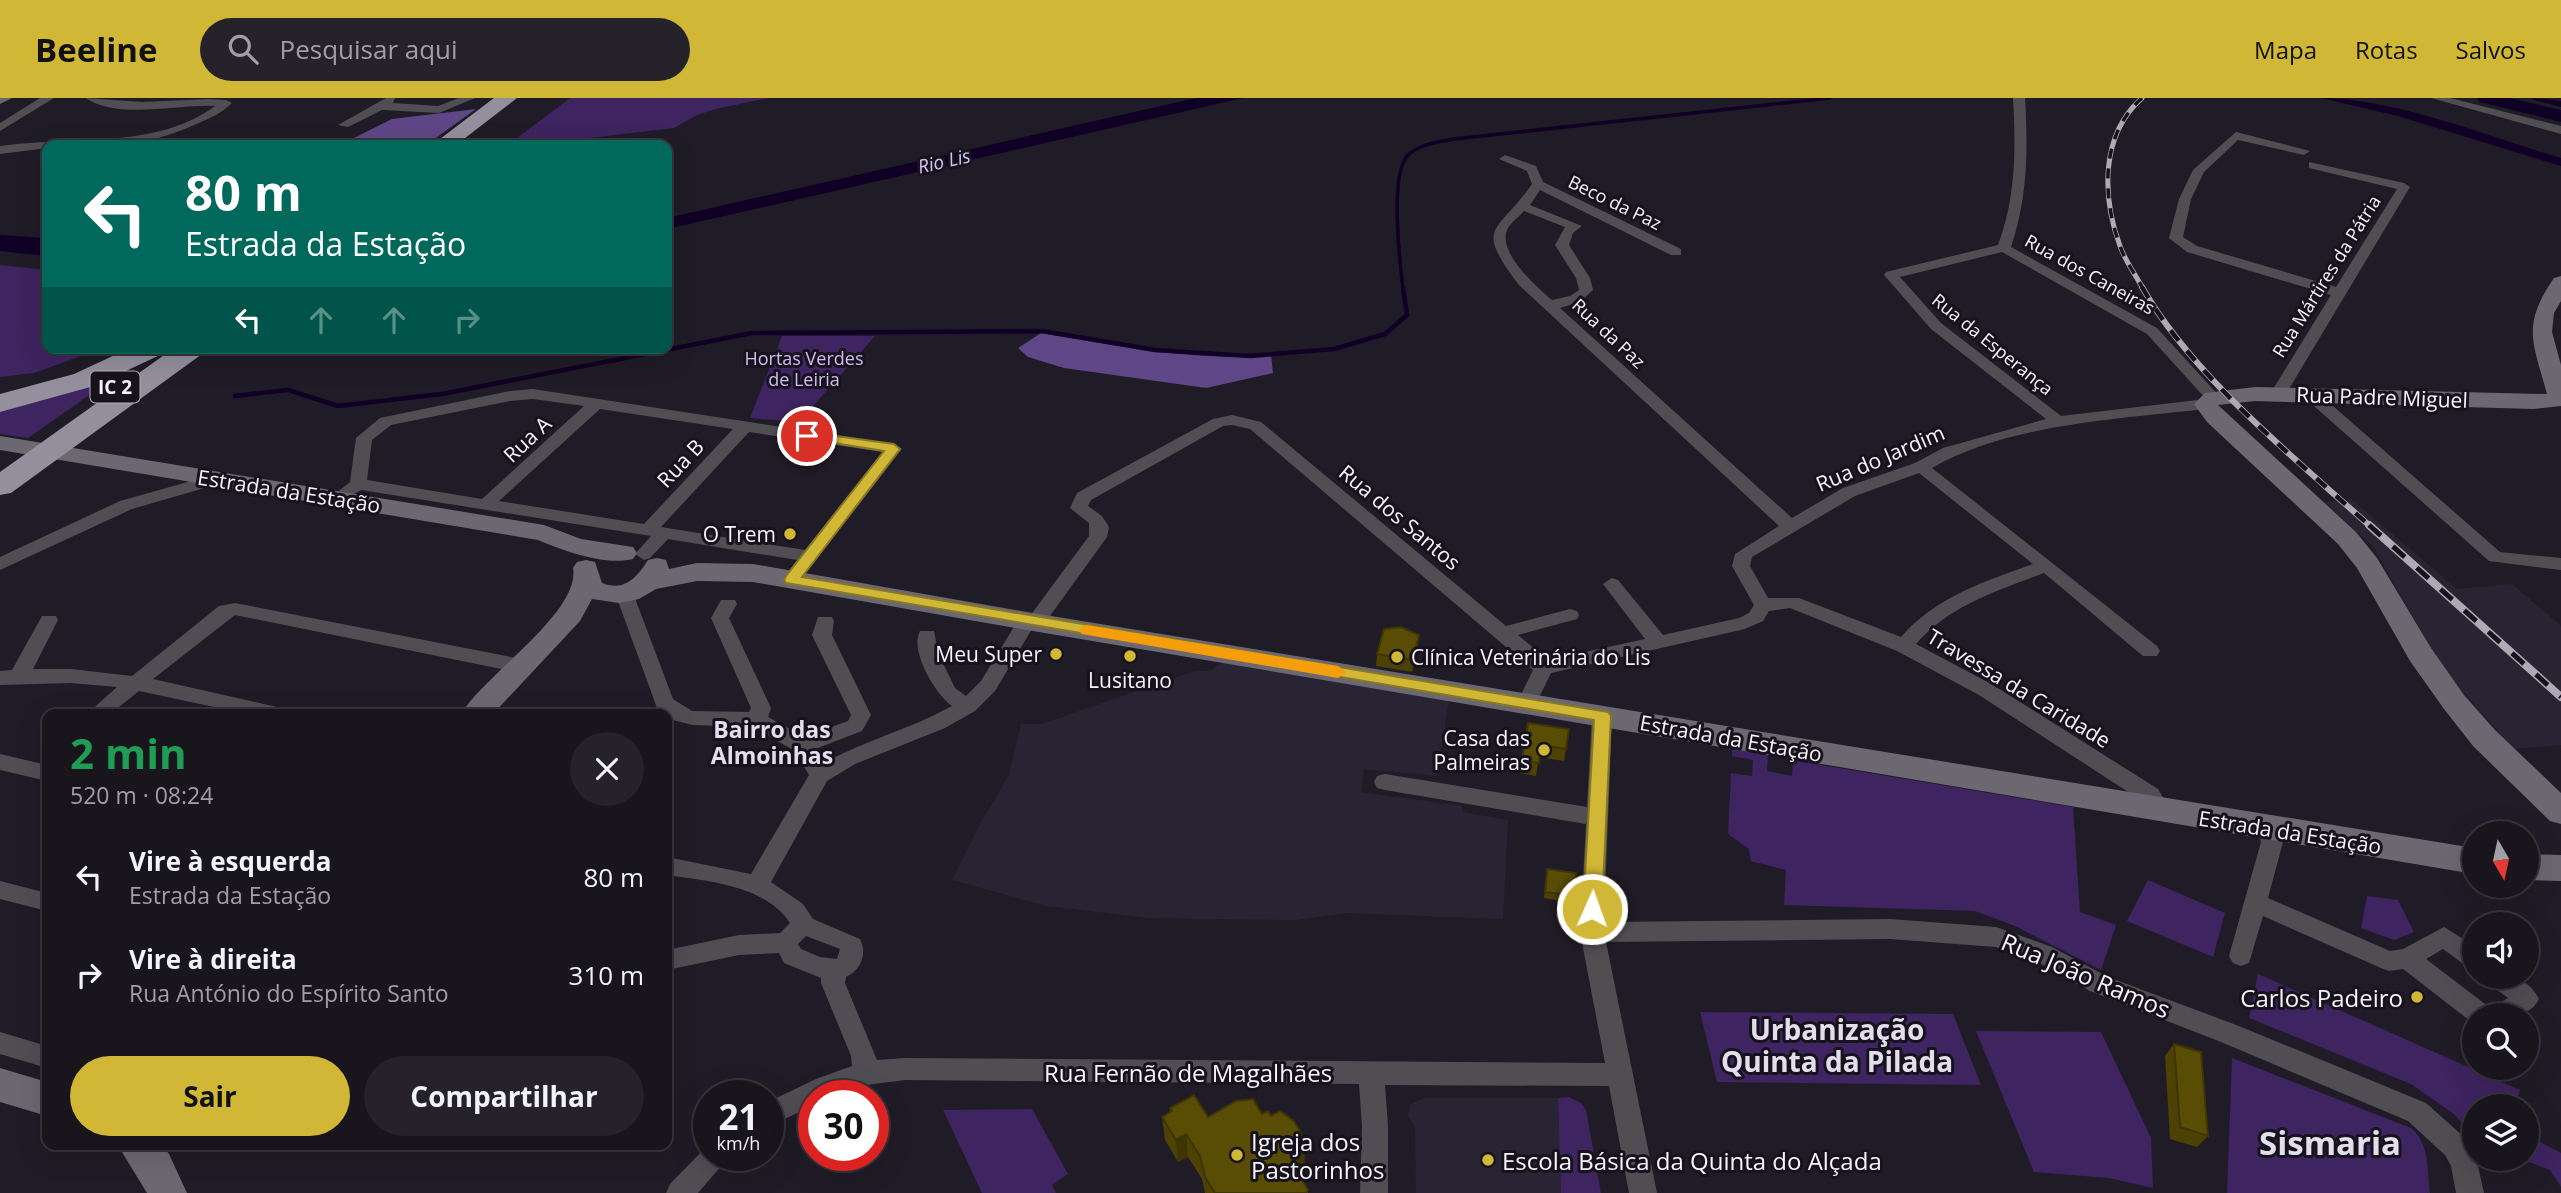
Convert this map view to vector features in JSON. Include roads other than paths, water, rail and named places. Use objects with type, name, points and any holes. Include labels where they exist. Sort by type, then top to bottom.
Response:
[{"type":"highway","points":[[450,140],[507,98]]},
{"type":"highway","points":[[471,140],[527,98]]},
{"type":"highway","points":[[0,403],[84,380],[139,354]]},
{"type":"highway","name":"IC 2","points":[[72,427],[163,354]]},
{"type":"highway","points":[[0,493],[6,474],[183,354]]},
{"type":"main road","points":[[2560,398],[2541,332],[2544,313],[2561,282]]},
{"type":"main road","name":"Rua Padre Miguel","points":[[2209,401],[2278,394],[2534,402],[2551,402],[2560,398]]},
{"type":"main road","points":[[2209,401],[2215,417],[2347,538],[2368,564],[2420,654],[2454,702],[2484,738],[2561,812]]},
{"type":"main road","name":"Estrada da Estação","points":[[0,443],[216,479],[348,491],[544,533],[629,566],[697,572],[743,572],[2160,811],[2462,859]]},
{"type":"main road","points":[[481,709],[570,615],[629,566],[576,546]]},
{"type":"main road","points":[[2539,867],[2561,868]]},
{"type":"main road","points":[[0,1085],[42,1098]]},
{"type":"main road","points":[[141,1150],[155,1167],[167,1193]]},
{"type":"street","points":[[0,128],[48,98]]},
{"type":"street","points":[[92,98],[119,105],[185,100],[226,103],[214,112],[171,131],[139,140]]},
{"type":"street","points":[[344,125],[395,98]]},
{"type":"street","points":[[380,106],[439,110],[469,98]]},
{"type":"street","points":[[2004,248],[2020,199],[2022,161],[2019,98]]},
{"type":"street","points":[[2437,98],[2561,130]]},
{"type":"street","points":[[2304,151],[2236,136],[2199,170],[2185,199],[2176,238],[2192,249],[2338,292]]},
{"type":"street","points":[[0,150],[42,145]]},
{"type":"street","points":[[1505,159],[1532,169],[1538,184]]},
{"type":"street","name":"Rua Mártires da Pátria","points":[[2278,394],[2404,187],[2313,165]]},
{"type":"street","name":"Rua da Paz","points":[[1538,184],[1521,206],[1500,225],[1499,243],[1512,268],[1790,526]]},
{"type":"street","name":"Beco da Paz","points":[[1538,184],[1676,252]]},
{"type":"street","points":[[1521,206],[1575,226],[1567,231],[1562,245],[1564,253],[1583,278],[1586,290],[1582,296],[1571,301],[1549,305]]},
{"type":"street","name":"Rua dos Caneiras","points":[[2004,248],[2147,327],[2209,401]]},
{"type":"street","name":"Rua da Esperança","points":[[2004,248],[1891,275],[1936,326],[2058,421]]},
{"type":"street","points":[[791,580],[810,556],[894,449],[522,395],[386,421],[363,438],[348,491],[486,504],[629,566],[810,556]]},
{"type":"street","points":[[2311,395],[2495,556],[2561,564]]},
{"type":"street","name":"Rua do Jardim","points":[[1763,605],[1744,575],[1742,558],[1849,492],[1921,467],[1949,451],[2058,421],[2209,401]]},
{"type":"street","name":"Rua A","points":[[486,504],[596,404]]},
{"type":"street","name":"Rua dos Santos","points":[[1031,622],[1098,537],[1100,527],[1096,520],[1079,508],[1083,497],[1219,422],[1231,420],[1255,425],[1544,668]]},
{"type":"street","name":"Rua B","points":[[629,566],[745,426]]},
{"type":"street","points":[[1921,467],[2150,651]]},
{"type":"street","points":[[0,564],[126,505],[216,479]]},
{"type":"street","points":[[629,566],[664,703],[680,715],[692,718],[749,720],[802,746],[817,781]]},
{"type":"street","points":[[1904,646],[1919,625],[1934,613],[1963,598],[2046,566]]},
{"type":"street","points":[[1612,584],[1659,643]]},
{"type":"street","name":"Travessa da Caridade","points":[[1763,605],[1792,602],[1904,646],[1986,690],[2127,780],[2150,795],[2160,811]]},
{"type":"street","points":[[728,604],[720,618],[761,708],[749,720]]},
{"type":"street","points":[[1527,703],[1544,668],[1745,623],[1756,617],[1763,605]]},
{"type":"street","points":[[103,709],[217,614],[235,609],[521,666]]},
{"type":"street","points":[[1503,633],[1570,615]]},
{"type":"street","points":[[10,677],[49,620]]},
{"type":"street","points":[[802,746],[855,726],[861,715],[822,635],[825,621]]},
{"type":"street","points":[[757,885],[817,781],[848,759],[938,723],[968,706],[988,686],[1031,622]]},
{"type":"street","points":[[927,636],[928,653],[947,693],[968,706]]},
{"type":"street","points":[[10,677],[92,676],[137,681],[256,709]]},
{"type":"street","points":[[1602,716],[1595,817],[1592,932],[1643,1193]]},
{"type":"street","points":[[0,762],[39,771]]},
{"type":"street","points":[[1385,782],[1595,817]]},
{"type":"street","points":[[2241,957],[2272,842],[2269,829]]},
{"type":"street","points":[[672,867],[722,875],[757,885],[799,913],[805,926]]},
{"type":"street","points":[[0,890],[42,901]]},
{"type":"street","points":[[2256,903],[2389,961],[2407,958],[2444,937],[2462,951]]},
{"type":"street","points":[[786,943],[795,931],[805,926],[827,933],[852,946],[849,960],[834,971],[833,983],[864,1056],[866,1073]]},
{"type":"street","name":"Rua João Ramos","points":[[1592,932],[1890,929],[1996,937],[2019,943],[2099,984],[2230,1034],[2417,1112],[2436,1126],[2459,1150],[2468,1173],[2470,1193]]},
{"type":"street","points":[[672,959],[739,945],[786,943]]},
{"type":"street","points":[[786,943],[792,956],[834,971]]},
{"type":"street","points":[[2407,958],[2465,1003]]},
{"type":"street","points":[[2514,989],[2527,999],[2521,1003]]},
{"type":"street","points":[[0,1043],[42,1056]]},
{"type":"street","name":"Rua Fernão de Magalhães","points":[[784,1107],[825,1087],[866,1073],[919,1069],[1619,1075]]},
{"type":"street","points":[[1371,1073],[1375,1126],[1374,1193]]},
{"type":"street","points":[[680,1193],[699,1171]]},
{"type":"water","name":"Rio Lis","points":[[1196,98],[1243,98],[672,228],[672,217]]},
{"type":"water","points":[[0,235],[42,238],[42,255],[0,251]]},
{"type":"waterway","points":[[1403,289],[1397,219],[1399,180],[1402,165],[1408,155],[1418,148],[1454,139],[1830,98]]},
{"type":"waterway","points":[[2327,98],[2400,113],[2561,162]]},
{"type":"waterway","name":"Rio Lis","points":[[2486,98],[2561,116]]},
{"type":"waterway","points":[[2538,98],[2561,104]]},
{"type":"waterway","points":[[672,349],[752,333],[1042,331],[1155,350],[1250,356],[1334,349],[1385,334],[1407,315],[1403,287]]},
{"type":"waterway","points":[[235,396],[288,390],[338,406],[442,394],[645,354]]},
{"type":"railway","points":[[2142,98],[2128,113],[2118,130],[2108,168],[2108,187],[2120,246],[2143,289]]},
{"type":"railway","points":[[2142,287],[2163,320],[2217,384],[2279,445],[2371,527]]},
{"type":"railway","points":[[2369,525],[2561,697]]},
{"type":"place","name":"O Trem","points":[[790,534]]},
{"type":"place","name":"Meu Super","points":[[1056,654]]},
{"type":"place","name":"Lusitano","points":[[1130,656]]},
{"type":"place","name":"Clínica Veterinária do Lis","points":[[1397,657]]},
{"type":"place","name":"Casa das Palmeiras","points":[[1544,750]]},
{"type":"place","name":"Carlos Padeiro","points":[[2417,997]]},
{"type":"place","name":"Igreja dos Pastorinhos","points":[[1237,1155]]},
{"type":"place","name":"Escola Básica da Quinta do Alçada","points":[[1488,1160]]},
{"type":"district","name":"Bairro das Almoinhas","points":[[772,742]]},
{"type":"district","name":"Urbanização Quinta da Pilada","points":[[1837,1045]]},
{"type":"district","name":"Sismaria","points":[[2330,1142]]},
{"type":"park label","name":"Hortas Verdes de Leiria","points":[[804,368]]}]
